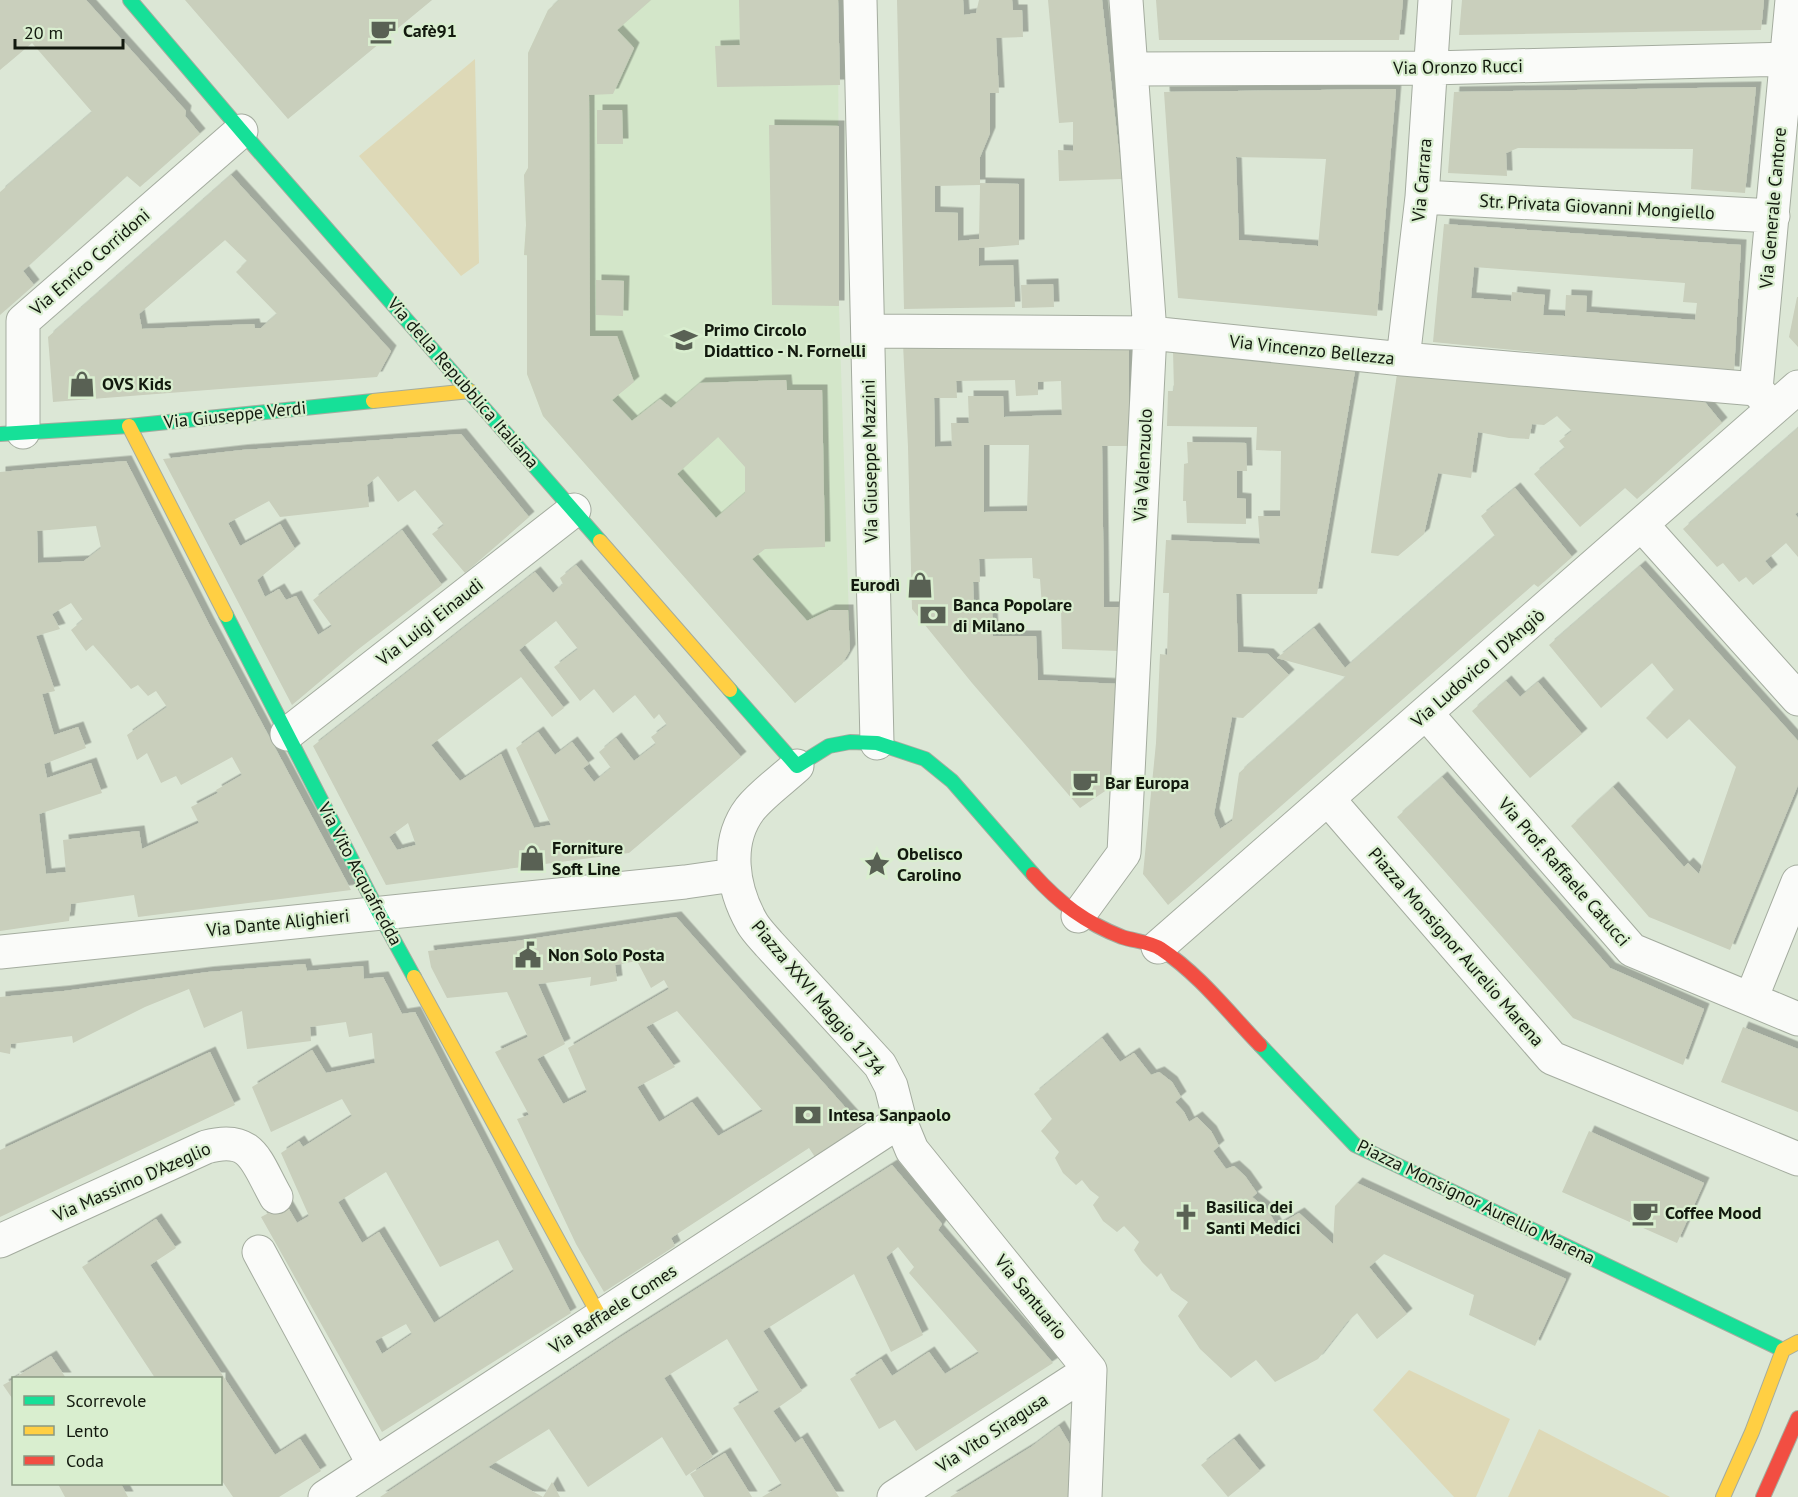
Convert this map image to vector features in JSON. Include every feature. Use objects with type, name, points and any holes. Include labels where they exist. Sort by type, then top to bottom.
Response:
[{"type":"street","name":"Via della Repubblica Italiana","points":[[130,0],[241,131],[797,766]]},
{"type":"street","name":"Via Giuseppe Mazzini","points":[[860,0],[877,743]]},
{"type":"street","name":"Via Valenzuolo","points":[[1078,916],[1124,854],[1150,333],[1126,0]]},
{"type":"street","name":"Via Carrara","points":[[1403,359],[1422,197],[1435,0]]},
{"type":"street","name":"Via Generale Cantore","points":[[1765,399],[1773,216],[1792,0]]},
{"type":"street","name":"Via Oronzo Rucci","points":[[1131,69],[1431,68],[1786,59]]},
{"type":"street","name":"Via Enrico Corridoni","points":[[11,433],[23,321],[241,131]]},
{"type":"street","name":"Str. Privata Giovanni Mongiello","points":[[1422,197],[1773,216]]},
{"type":"street","name":"Via Vincenzo Bellezza","points":[[868,330],[1150,333],[1765,399]]},
{"type":"street","name":"Via Ludovico I D'Angiò","points":[[1158,947],[1642,525],[1765,399],[1798,387]]},
{"type":"street","name":"Via Giuseppe Verdi","points":[[11,433],[129,426],[470,391]]},
{"type":"street","name":"Via Vito Acquafredda","points":[[129,426],[379,913],[600,1317]]},
{"type":"street","name":"Via Luigi Einaudi","points":[[287,734],[574,510]]},
{"type":"street","points":[[1642,525],[1798,699]]},
{"type":"street","name":"Via Prof. Raffaele Catucci","points":[[1426,713],[1632,950],[1798,1018]]},
{"type":"street","points":[[734,875],[737,832],[750,809],[797,766],[829,746],[850,742],[877,743],[926,759],[939,769],[1052,895],[1078,916],[1109,932],[1158,947]]},
{"type":"street","name":"Piazza Monsignor Aurelio Marena","points":[[1328,799],[1552,1058],[1798,1159]]},
{"type":"street","name":"Via Dante Alighieri","points":[[0,952],[685,882],[734,875]]},
{"type":"street","name":"Piazza XXVI Maggio 1734","points":[[734,875],[752,924],[880,1065],[891,1086],[900,1121]]},
{"type":"street","points":[[1751,999],[1798,882]]},
{"type":"street","name":"Piazza Monsignor Aurellio Marena","points":[[1158,947],[1181,963],[1355,1145],[1783,1350]]},
{"type":"street","name":"Via Raffaele Comes","points":[[325,1497],[900,1121]]},
{"type":"street","name":"Via Santuario","points":[[900,1121],[912,1150],[1090,1370]]},
{"type":"street","name":"Via Massimo D'Azeglio","points":[[0,1241],[206,1147],[220,1143],[237,1143],[248,1150],[276,1197]]},
{"type":"street","points":[[259,1252],[374,1465]]},
{"type":"street","points":[[1723,1497],[1752,1432],[1783,1350],[1798,1342]]},
{"type":"street","points":[[1085,1497],[1090,1370]]},
{"type":"street","name":"Via Vito Siragusa","points":[[894,1497],[1090,1370]]},
{"type":"street","points":[[1762,1497],[1798,1418]]},
{"type":"shaded area","name":"Primo Circolo Didattico - N. Fornelli","points":[[559,0],[838,0],[839,306],[850,650],[842,664],[795,703],[543,416],[527,374],[524,175],[528,168],[528,53],[548,10]]},
{"type":"shaded area","points":[[475,59],[479,263],[461,276],[359,156]]},
{"type":"shaded area","points":[[1409,1370],[1510,1419],[1476,1497],[1454,1497],[1373,1410]]},
{"type":"shaded area","points":[[1539,1429],[1670,1497],[1508,1497]]},
{"type":"building","points":[[0,0],[86,0],[186,111],[185,116],[200,134],[140,187],[127,176],[23,271],[34,285],[0,315],[0,192],[92,112],[32,43],[0,70]]},
{"type":"building","points":[[185,0],[432,0],[288,119]]},
{"type":"building","points":[[559,0],[651,0],[617,30],[634,48],[613,94],[589,95],[590,336],[617,336],[634,382],[612,400],[632,421],[660,399],[671,408],[700,383],[786,380],[787,390],[822,390],[825,547],[765,549],[752,559],[807,621],[830,610],[848,610],[850,650],[842,664],[795,703],[543,416],[527,374],[524,175],[528,168],[528,53],[548,10]],"holes":[[[718,437],[745,467],[745,493],[716,518],[677,474]]]},
{"type":"building","points":[[739,0],[838,0],[840,85],[717,87],[715,46],[740,45]]},
{"type":"building","points":[[897,0],[963,0],[964,15],[976,13],[979,0],[1012,0],[1013,10],[1022,10],[1023,37],[996,38],[999,93],[990,93],[990,133],[980,157],[980,183],[1019,184],[1019,245],[979,248],[979,266],[1013,265],[1015,307],[904,309]],"holes":[[[980,185],[979,239],[958,241],[958,213],[935,212],[935,186]]]},
{"type":"building","points":[[1048,0],[1102,0],[1122,179],[1059,181],[1058,150],[1073,151],[1073,122],[1059,123]]},
{"type":"building","points":[[1156,0],[1403,0],[1399,40],[1159,40]]},
{"type":"building","points":[[1462,0],[1764,0],[1761,30],[1459,35]]},
{"type":"building","points":[[1756,87],[1745,193],[1691,189],[1693,149],[1518,148],[1506,153],[1507,176],[1448,173],[1454,92]]},
{"type":"building","points":[[1396,89],[1377,316],[1178,298],[1164,92]],"holes":[[[1236,157],[1326,159],[1318,246],[1239,240]]]},
{"type":"building","points":[[597,110],[622,110],[623,144],[597,144]]},
{"type":"building","points":[[769,125],[839,126],[839,306],[772,305]]},
{"type":"building","points":[[231,175],[391,351],[377,377],[53,402],[48,337]],"holes":[[[225,240],[247,261],[236,272],[277,314],[261,328],[255,328],[254,324],[142,329],[139,314]]]},
{"type":"building","points":[[1444,224],[1741,245],[1734,372],[1433,342]],"holes":[[[1474,267],[1685,283],[1683,302],[1697,303],[1695,320],[1586,312],[1587,296],[1566,295],[1565,316],[1543,315],[1545,295],[1512,292],[1511,301],[1471,298]]]},
{"type":"building","points":[[596,280],[624,281],[623,316],[596,315]]},
{"type":"building","points":[[1053,284],[1054,307],[1022,308],[1021,285]]},
{"type":"building","points":[[1798,297],[1798,347],[1789,337]]},
{"type":"building","points":[[1129,341],[1129,446],[1102,446],[1104,607],[1122,607],[1120,651],[1062,649],[1061,607],[1042,607],[1040,579],[1033,578],[1032,558],[979,559],[980,582],[973,582],[974,608],[992,609],[993,636],[1036,636],[1038,680],[1119,684],[1114,785],[1080,808],[972,683],[912,609],[903,344]],"holes":[[[1015,380],[1016,396],[1038,395],[1038,382],[1061,381],[1062,415],[1004,417],[1003,396],[968,396],[969,423],[951,423],[952,446],[935,447],[934,398],[957,398],[956,381]],[[984,445],[1029,445],[1027,511],[984,512]]]},
{"type":"building","points":[[1173,350],[1353,367],[1355,371],[1317,594],[1236,594],[1238,652],[1268,654],[1289,675],[1243,718],[1232,717],[1214,814],[1220,829],[1232,821],[1239,773],[1346,677],[1277,658],[1314,628],[1345,668],[1495,536],[1481,516],[1515,488],[1572,557],[1538,587],[1534,584],[1168,905],[1143,874],[1156,743],[1160,654],[1167,655],[1169,593],[1163,593],[1166,540],[1260,544],[1258,516],[1280,516],[1281,451],[1256,450],[1257,427],[1167,426],[1168,391],[1174,391]]},
{"type":"building","points":[[1397,374],[1704,401],[1722,423],[1637,499],[1625,488],[1580,527],[1534,474],[1565,448],[1559,441],[1572,431],[1557,416],[1544,425],[1532,424],[1529,439],[1478,432],[1471,478],[1438,473],[1424,534],[1398,556],[1371,553]]},
{"type":"building","points":[[1798,428],[1798,512],[1795,514],[1798,518],[1798,557],[1786,543],[1765,561],[1772,570],[1753,585],[1746,577],[1739,582],[1723,563],[1717,567],[1683,529]]},
{"type":"building","points":[[461,434],[529,517],[465,573],[432,534],[444,525],[415,490],[398,502],[378,476],[367,485],[369,507],[280,517],[269,501],[228,523],[240,546],[280,524],[295,549],[257,580],[265,597],[279,589],[286,600],[296,596],[318,635],[332,626],[313,600],[402,530],[442,585],[356,651],[292,705],[163,459],[242,450]]},
{"type":"building","points":[[1187,442],[1246,443],[1247,471],[1237,471],[1237,498],[1246,499],[1246,524],[1187,523],[1186,501],[1183,501],[1184,464],[1188,463]]},
{"type":"building","points":[[126,461],[209,624],[351,890],[138,917],[134,895],[71,904],[69,921],[0,931],[0,472]],"holes":[[[96,526],[101,548],[84,561],[38,563],[37,531]],[[71,603],[83,620],[71,630],[86,651],[93,645],[131,689],[138,685],[148,696],[156,691],[167,707],[127,735],[137,760],[147,753],[161,783],[176,776],[181,785],[232,757],[242,775],[216,790],[218,793],[191,807],[199,823],[142,849],[139,831],[63,840],[66,872],[46,874],[39,814],[102,793],[91,763],[47,778],[44,764],[86,748],[78,727],[54,735],[42,694],[55,691],[36,636],[60,629],[52,614]]]},
{"type":"building","points":[[576,565],[741,757],[629,853],[386,885],[313,746],[535,572],[553,593],[563,584],[560,578]],"holes":[[[556,621],[578,649],[554,667],[580,701],[594,689],[613,713],[635,695],[654,719],[659,714],[667,725],[651,737],[656,744],[634,761],[616,738],[599,752],[611,768],[594,782],[583,768],[589,764],[572,742],[555,755],[538,732],[516,748],[551,825],[534,828],[501,754],[460,781],[431,745],[521,677],[552,717],[564,708],[519,650]],[[408,823],[416,845],[397,850],[389,837]]]},
{"type":"building","points":[[1640,566],[1798,741],[1798,785],[1730,950],[1649,917],[1571,826],[1613,787],[1684,867],[1688,863],[1699,874],[1736,767],[1689,719],[1667,739],[1646,718],[1674,690],[1652,663],[1601,708],[1549,645]]},
{"type":"building","points":[[1506,681],[1520,697],[1538,682],[1582,734],[1530,778],[1472,711]]},
{"type":"building","points":[[1442,777],[1610,968],[1704,1009],[1683,1065],[1573,1018],[1397,817]]},
{"type":"building","points":[[676,917],[861,1125],[817,1160],[809,1148],[671,1238],[675,1246],[604,1292],[576,1244],[517,1119],[529,1115],[495,1052],[528,1037],[507,992],[447,998],[431,967],[428,951],[516,941]],"holes":[[[637,961],[651,988],[664,980],[669,989],[568,1048],[587,1092],[563,1104],[537,1059],[565,1044],[538,984],[591,977],[590,986],[617,981],[615,965]],[[677,1011],[763,1111],[718,1136],[692,1102],[659,1122],[637,1087],[675,1067],[646,1027]]]},
{"type":"building","points":[[305,964],[307,971],[363,966],[364,979],[383,977],[402,1014],[415,1012],[571,1313],[382,1432],[261,1217],[286,1204],[297,1223],[309,1216],[281,1153],[299,1141],[303,1147],[352,1116],[342,1099],[271,1132],[252,1087],[312,1050],[326,1073],[375,1063],[372,1033],[349,1037],[346,1022],[310,1027],[311,1041],[247,1049],[242,1011],[204,1028],[189,989],[145,1007],[73,1043],[72,1036],[11,1044],[10,1054],[0,1052],[0,997],[208,972]],"holes":[[[386,1172],[440,1267],[498,1240],[514,1271],[434,1323],[379,1232],[362,1243],[338,1202]],[[406,1324],[412,1334],[382,1354],[375,1341]]]},
{"type":"building","points":[[1743,1027],[1798,1049],[1798,1112],[1721,1082]]},
{"type":"building","name":"Basilica dei Santi Medici","points":[[1102,1038],[1120,1062],[1134,1053],[1151,1075],[1159,1072],[1172,1082],[1181,1097],[1175,1102],[1189,1122],[1197,1117],[1211,1131],[1219,1146],[1213,1151],[1226,1169],[1234,1166],[1245,1176],[1257,1193],[1252,1197],[1267,1209],[1277,1226],[1299,1213],[1333,1244],[1335,1206],[1357,1183],[1566,1279],[1535,1346],[1469,1315],[1474,1295],[1384,1254],[1369,1267],[1407,1314],[1377,1339],[1357,1313],[1347,1322],[1318,1359],[1279,1380],[1275,1382],[1256,1360],[1231,1378],[1200,1349],[1178,1316],[1188,1302],[1171,1290],[1161,1273],[1157,1277],[1142,1262],[1134,1250],[1139,1242],[1124,1226],[1117,1232],[1103,1221],[1093,1205],[1099,1197],[1082,1180],[1076,1185],[1063,1173],[1055,1158],[1059,1152],[1041,1131],[1052,1119],[1034,1094]]},
{"type":"building","points":[[210,1052],[235,1105],[0,1217],[0,1150]]},
{"type":"building","points":[[1589,1131],[1704,1183],[1677,1243],[1562,1192]]},
{"type":"building","points":[[892,1165],[942,1224],[938,1230],[1053,1363],[916,1451],[895,1420],[879,1429],[850,1379],[881,1359],[892,1376],[929,1352],[945,1374],[979,1353],[909,1273],[914,1267],[898,1247],[886,1257],[923,1335],[891,1352],[854,1274],[763,1331],[802,1391],[773,1411],[795,1443],[802,1438],[839,1497],[762,1497],[782,1485],[733,1408],[759,1392],[727,1339],[664,1378],[713,1457],[686,1476],[662,1437],[588,1487],[549,1429],[488,1467],[543,1497],[380,1497],[619,1338]]},
{"type":"building","points":[[156,1219],[176,1248],[150,1265],[275,1455],[300,1439],[321,1471],[279,1497],[233,1497],[222,1481],[222,1377],[154,1377],[82,1267]]},
{"type":"building","points":[[51,1356],[65,1377],[16,1377]]},
{"type":"building","points":[[12,1380],[12,1398],[3,1385]]},
{"type":"building","points":[[1059,1426],[1075,1453],[1074,1497],[950,1497],[1031,1447]]},
{"type":"building","points":[[1234,1439],[1260,1471],[1228,1497],[1201,1465]]},
{"type":"building","points":[[725,1453],[752,1497],[704,1497],[690,1474]]},
{"type":"building","points":[[552,1482],[560,1497],[543,1497]]},
{"type":"building","points":[[59,1485],[122,1485],[128,1497],[65,1497]]},
{"type":"traffic: fast","points":[[130,0],[256,148],[600,541]]},
{"type":"traffic: fast","points":[[0,434],[129,426],[373,401]]},
{"type":"traffic: fast","points":[[226,615],[414,977]]},
{"type":"traffic: fast","points":[[730,690],[797,766],[829,746],[850,742],[877,743],[925,759],[952,781],[1033,874]]},
{"type":"traffic: fast","points":[[1260,1045],[1355,1145],[1783,1350]]},
{"type":"traffic: slow","points":[[373,401],[470,391]]},
{"type":"traffic: slow","points":[[129,426],[226,615]]},
{"type":"traffic: slow","points":[[600,541],[730,690]]},
{"type":"traffic: slow","points":[[414,977],[600,1317]]},
{"type":"traffic: slow","points":[[1723,1497],[1752,1432],[1783,1350],[1798,1342]]},
{"type":"traffic: jam","points":[[1033,874],[1063,903],[1085,919],[1122,937],[1157,947],[1175,959],[1201,982],[1260,1045]]},
{"type":"traffic: jam","points":[[1763,1497],[1798,1418]]},
{"type":"place","name":"Cafè91","points":[[383,31]]},
{"type":"place","name":"Primo Circolo Didattico - N. Fornelli","points":[[684,340]]},
{"type":"place","name":"OVS Kids","points":[[82,384]]},
{"type":"place","name":"Eurodì","points":[[920,585]]},
{"type":"place","name":"Banca Popolare di Milano","points":[[933,615]]},
{"type":"place","name":"Bar Europa","points":[[1085,783]]},
{"type":"place","name":"Forniture Soft Line","points":[[532,858]]},
{"type":"place","name":"Obelisco Carolino","points":[[877,864]]},
{"type":"place","name":"Non Solo Posta","points":[[528,955]]},
{"type":"place","name":"Intesa Sanpaolo","points":[[808,1115]]},
{"type":"place","name":"Coffee Mood","points":[[1645,1213]]},
{"type":"place","name":"Basilica dei Santi Medici","points":[[1186,1217]]}]
